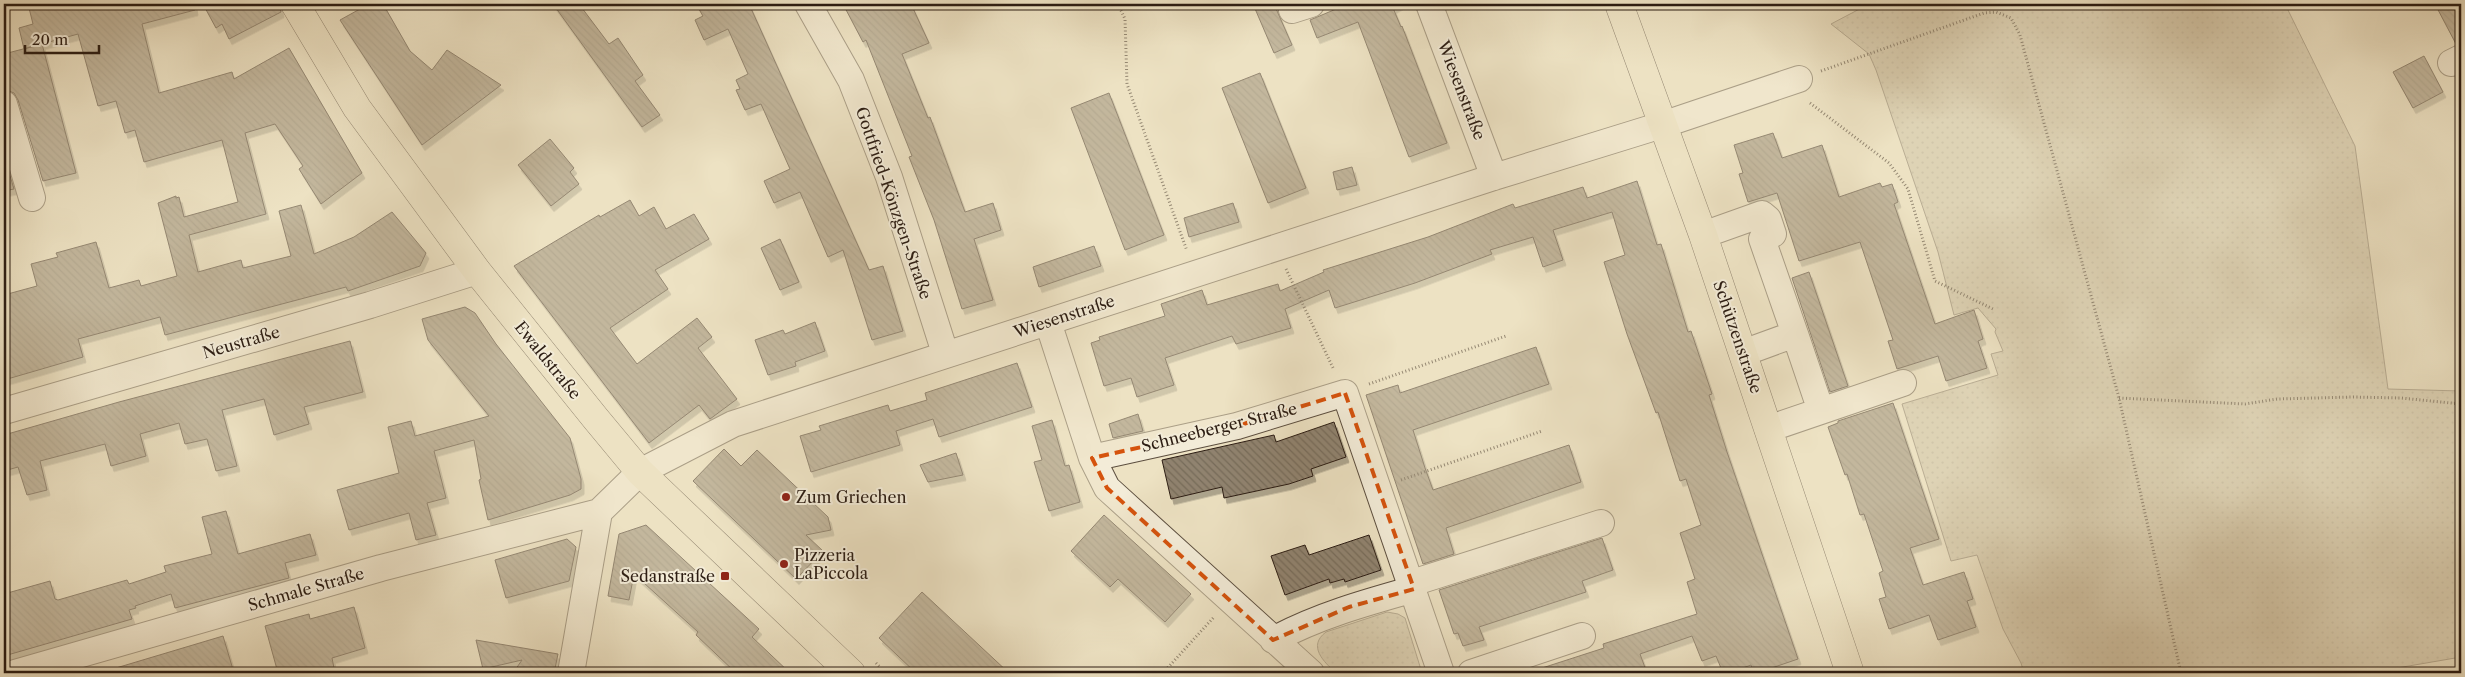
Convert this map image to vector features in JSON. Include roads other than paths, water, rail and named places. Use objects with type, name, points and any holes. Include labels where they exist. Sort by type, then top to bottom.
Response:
[{"type":"main road","name":"Ewaldstraße","points":[[295,4],[357,108],[478,271],[640,472],[862,667]]},
{"type":"main road","name":"Schützenstraße","points":[[1620,4],[1665,124],[1850,673]]},
{"type":"street","name":"Gottfried-Könzgen-Straße","points":[[808,4],[855,89],[889,177],[945,353]]},
{"type":"street","name":"Wiesenstraße","points":[[1429,4],[1494,177]]},
{"type":"street","name":"Wiesenstraße","points":[[640,472],[733,424],[945,353],[1048,322],[1194,273],[1276,249],[1787,83]]},
{"type":"street","points":[[4,104],[32,198]]},
{"type":"street","points":[[1703,235],[1762,214],[1768,220],[1773,234],[1762,239],[1821,411]]},
{"type":"street","name":"Neustraße","points":[[4,411],[370,305],[478,271]]},
{"type":"street","points":[[1048,322],[1092,458],[1107,488],[1311,673]]},
{"type":"street","points":[[1743,353],[1795,334]]},
{"type":"street","points":[[1768,429],[1903,383]]},
{"type":"street","name":"Schneeberger Straße","points":[[1092,458],[1237,426],[1345,393],[1413,586]]},
{"type":"street","points":[[571,673],[598,512],[640,472]]},
{"type":"street","name":"Schmale Straße","points":[[15,673],[381,568],[598,512]]},
{"type":"street","points":[[1273,640],[1308,622],[1350,607],[1601,523]]},
{"type":"street","points":[[1413,586],[1441,673]]},
{"type":"street","points":[[1471,673],[1582,636]]},
{"type":"place","name":"Zum Griechen","points":[[786,497]]},
{"type":"place","name":"Pizzeria LaPiccola","points":[[784,564]]},
{"type":"place","name":"Sedanstraße","points":[[725,576]]}]
